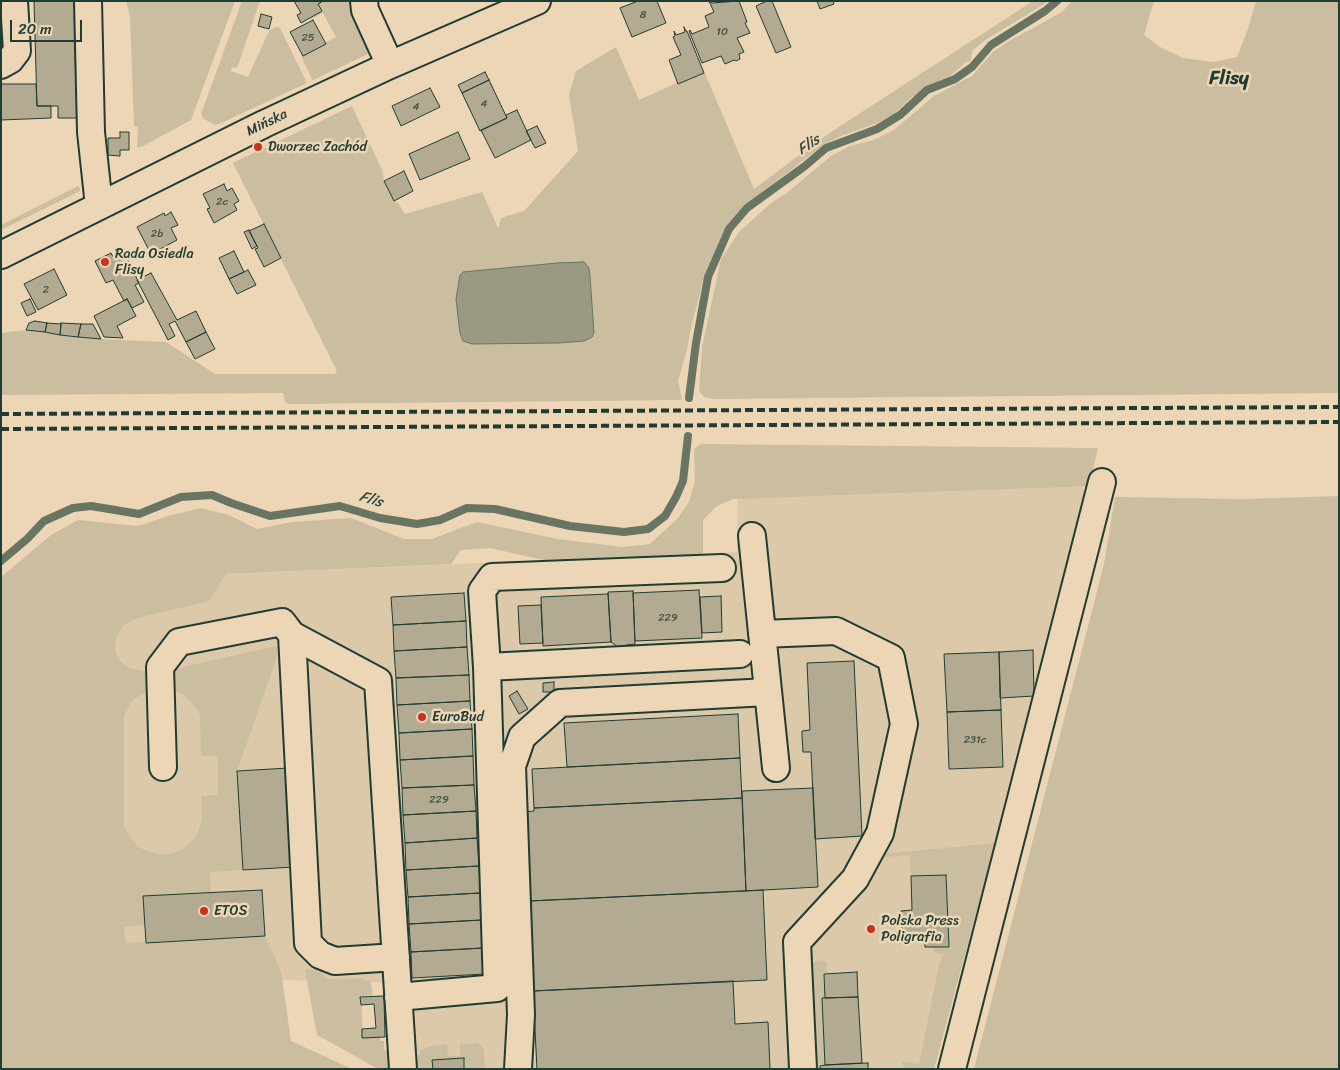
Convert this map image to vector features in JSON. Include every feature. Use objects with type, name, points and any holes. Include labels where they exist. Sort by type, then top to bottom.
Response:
[{"type":"street","points":[[1,65],[10,60],[16,51],[14,1]]},
{"type":"street","points":[[88,1],[91,132],[99,206]]},
{"type":"street","points":[[364,1],[370,22],[390,65]]},
{"type":"street","name":"Mińska","points":[[1,255],[264,124],[390,65],[537,1]]},
{"type":"street","points":[[952,1069],[1102,482]]},
{"type":"street","points":[[752,536],[776,768]]},
{"type":"street","points":[[398,997],[497,988],[482,590],[492,577],[722,568]]},
{"type":"street","points":[[163,767],[160,667],[180,642],[282,622],[292,635],[378,681],[403,1069]]},
{"type":"street","points":[[762,634],[836,631],[891,658],[904,724],[880,833],[855,879],[798,942],[803,1069]]},
{"type":"street","points":[[292,635],[308,943],[320,955],[335,962],[396,957]]},
{"type":"street","points":[[486,666],[740,654]]},
{"type":"street","points":[[518,1069],[521,1015],[512,766],[522,737],[560,703],[768,692]]},
{"type":"shaded area","points":[[126,1],[235,1],[191,120],[141,147],[137,147],[138,127],[134,126],[130,16]]},
{"type":"shaded area","points":[[242,1],[260,1],[237,68],[232,67],[231,71],[248,77],[269,31],[276,27],[280,28],[307,83],[215,125],[204,119],[201,114]]},
{"type":"shaded area","points":[[323,1],[350,1],[372,48],[372,52],[313,80],[301,56],[336,37],[323,13],[310,18],[322,11],[318,4]]},
{"type":"shaded area","points":[[1033,1],[1049,1],[987,39],[973,50],[970,61],[949,77],[940,80],[923,93],[912,97],[893,115],[823,145],[736,215],[722,234],[704,276],[678,381],[681,400],[290,404],[285,402],[283,393],[1,395],[1,333],[26,330],[101,339],[166,342],[215,374],[335,374],[337,371],[233,163],[352,106],[383,172],[384,181],[394,201],[398,203],[405,214],[482,192],[498,228],[501,218],[524,211],[578,151],[569,95],[576,71],[616,47],[639,100],[704,71],[754,189],[825,136]]},
{"type":"shaded area","points":[[1072,1],[1154,1],[1144,35],[1160,47],[1183,58],[1213,62],[1237,57],[1256,1],[1339,1],[1339,393],[712,399],[704,397],[699,391],[702,347],[721,259],[739,232],[771,203],[788,192],[831,156],[850,146],[874,140],[894,130],[934,96],[972,76],[993,52],[1062,12]]},
{"type":"shaded area","points":[[78,186],[80,191],[1,230],[1,225]]},
{"type":"shaded area","points":[[584,262],[589,268],[590,277],[594,333],[592,337],[584,341],[558,343],[472,344],[463,341],[460,333],[456,299],[460,275],[463,272]]},
{"type":"shaded area","points":[[701,444],[1098,448],[1089,486],[733,499],[717,506],[703,520],[703,562],[570,566],[490,548],[461,550],[451,564],[226,574],[209,601],[138,618],[123,625],[116,637],[115,651],[119,660],[129,668],[151,673],[152,688],[134,699],[126,710],[124,718],[124,826],[128,835],[137,845],[144,850],[161,855],[180,851],[193,840],[198,833],[202,819],[201,796],[218,795],[218,756],[201,756],[200,715],[197,709],[181,693],[170,690],[170,670],[281,645],[237,771],[243,870],[210,872],[211,893],[144,896],[145,925],[124,927],[126,943],[265,936],[281,971],[291,1041],[352,1069],[1,1069],[1,577],[51,535],[78,520],[138,526],[201,508],[229,515],[257,529],[292,522],[351,518],[404,539],[432,539],[477,522],[558,539],[622,547],[650,544],[677,519],[689,502],[695,481],[694,449]]},
{"type":"shaded area","points":[[1082,467],[1085,507],[934,1069],[416,1069],[409,983],[92,976],[89,580],[737,552],[738,476]]},
{"type":"shaded area","points":[[1339,496],[1339,1069],[974,1069],[1104,564],[1115,497],[1243,499]]},
{"type":"shaded area","points":[[995,843],[934,1069],[905,1069],[902,1063],[904,1062],[919,1064],[939,965],[943,955],[933,952],[934,947],[949,946],[946,876],[911,876],[910,855],[884,857],[884,854]]},
{"type":"shaded area","points":[[824,960],[827,963],[827,974],[824,974],[825,998],[822,999],[825,1065],[817,1069],[812,965],[815,961]]},
{"type":"shaded area","points":[[310,969],[321,972],[327,979],[362,978],[370,980],[373,995],[361,996],[363,1037],[380,1036],[380,1041],[384,1041],[384,1050],[390,1051],[391,1066],[387,1069],[378,1069],[317,1035],[305,970]]},
{"type":"shaded area","points":[[478,1043],[484,1050],[485,1069],[464,1069],[463,1058],[433,1060],[433,1069],[418,1069],[417,1059],[421,1050],[427,1047],[447,1044],[448,1056],[460,1056],[460,1044]]},
{"type":"building","points":[[34,1],[74,1],[76,91],[80,91],[79,118],[58,118],[58,106],[37,106]]},
{"type":"building","points":[[294,1],[323,1],[318,4],[322,11],[301,23],[297,15],[301,13]]},
{"type":"building","points":[[638,1],[657,1],[666,23],[632,37],[620,8]]},
{"type":"building","points":[[709,1],[712,3],[739,1],[750,33],[737,38],[744,52],[739,54],[740,59],[736,61],[725,64],[721,56],[702,63],[689,31],[692,34],[709,27],[705,16],[714,12]]},
{"type":"building","points":[[772,1],[791,47],[776,53],[756,6]]},
{"type":"building","points":[[817,1],[833,1],[834,4],[820,9]]},
{"type":"building","points":[[261,14],[272,17],[269,29],[258,26]]},
{"type":"building","points":[[313,20],[326,44],[303,56],[290,32]]},
{"type":"building","points":[[684,27],[704,73],[678,84],[669,60],[681,55],[673,37],[675,36],[674,31],[676,35],[685,32]]},
{"type":"building","points":[[485,72],[489,80],[462,93],[458,85]]},
{"type":"building","points":[[489,80],[507,118],[480,131],[462,93]]},
{"type":"building","points":[[1,84],[36,84],[37,106],[51,106],[51,118],[1,120]]},
{"type":"building","points":[[430,88],[440,107],[401,126],[392,106]]},
{"type":"building","points":[[517,110],[531,140],[495,158],[481,130],[507,118],[506,115]]},
{"type":"building","points":[[537,126],[546,143],[535,148],[526,131]]},
{"type":"building","points":[[120,132],[129,132],[129,150],[120,150],[120,156],[108,155],[108,138],[120,138]]},
{"type":"building","points":[[458,132],[470,159],[420,180],[409,154]]},
{"type":"building","points":[[404,171],[413,191],[394,201],[384,181]]},
{"type":"building","points":[[224,184],[227,191],[232,188],[239,201],[234,204],[237,210],[214,223],[207,209],[210,208],[203,194]]},
{"type":"building","points":[[171,212],[178,225],[171,228],[177,240],[151,254],[137,227],[164,213],[165,216]]},
{"type":"building","points":[[264,224],[281,258],[264,267],[255,249],[258,248],[249,231]]},
{"type":"building","points":[[249,230],[257,246],[252,249],[244,232]]},
{"type":"building","points":[[234,251],[244,272],[229,279],[219,258]]},
{"type":"building","points":[[124,252],[139,283],[135,285],[144,302],[132,308],[127,299],[124,301],[113,280],[106,283],[95,261],[111,253],[113,257]]},
{"type":"building","points":[[54,269],[67,295],[38,310],[24,284]]},
{"type":"building","points":[[248,270],[256,285],[237,294],[229,279]]},
{"type":"building","points":[[151,273],[177,320],[196,311],[206,332],[186,342],[175,321],[169,324],[175,336],[168,340],[137,280]]},
{"type":"building","points":[[30,299],[36,312],[27,316],[21,303]]},
{"type":"building","points":[[127,299],[136,316],[117,326],[123,338],[104,337],[94,316]]},
{"type":"building","points":[[35,321],[47,323],[45,332],[26,330],[29,323]]},
{"type":"building","points":[[47,323],[61,324],[60,335],[45,332]]},
{"type":"building","points":[[61,323],[81,324],[78,337],[60,335]]},
{"type":"building","points":[[81,324],[93,324],[101,339],[78,337]]},
{"type":"building","points":[[206,332],[215,349],[195,359],[186,342]]},
{"type":"building","points":[[699,590],[702,638],[635,641],[633,593]]},
{"type":"building","points":[[633,591],[635,644],[627,645],[621,649],[611,642],[608,592]]},
{"type":"building","points":[[464,593],[466,621],[393,625],[391,597]]},
{"type":"building","points":[[608,594],[611,642],[543,646],[541,597]]},
{"type":"building","points":[[721,596],[722,632],[702,633],[700,597]]},
{"type":"building","points":[[541,605],[543,643],[520,644],[518,606]]},
{"type":"building","points":[[466,621],[467,647],[394,651],[393,625]]},
{"type":"building","points":[[467,647],[469,675],[396,678],[394,651]]},
{"type":"building","points":[[1033,650],[1034,696],[1000,698],[999,652]]},
{"type":"building","points":[[999,652],[1001,710],[947,712],[944,654]]},
{"type":"building","points":[[854,661],[862,836],[815,839],[811,752],[803,752],[802,736],[802,731],[810,730],[807,663]]},
{"type":"building","points":[[469,675],[470,701],[397,705],[396,678]]},
{"type":"building","points":[[554,682],[554,692],[543,692],[543,683]]},
{"type":"building","points":[[517,691],[528,709],[519,714],[509,696]]},
{"type":"building","points":[[470,701],[472,729],[399,733],[397,705]]},
{"type":"building","points":[[1001,710],[1003,767],[949,769],[947,712]]},
{"type":"building","points":[[738,714],[740,758],[567,767],[564,723]]},
{"type":"building","points":[[472,729],[473,756],[400,760],[399,733]]},
{"type":"building","points":[[473,756],[474,785],[402,788],[400,760]]},
{"type":"building","points":[[740,758],[742,798],[534,808],[532,769]]},
{"type":"building","points":[[289,768],[294,867],[243,870],[237,771]]},
{"type":"building","points":[[474,785],[476,811],[403,815],[402,788]]},
{"type":"building","points":[[813,788],[818,887],[746,891],[742,791]]},
{"type":"building","points":[[742,798],[746,891],[529,901],[525,812],[534,811],[534,808]]},
{"type":"building","points":[[476,811],[477,838],[405,843],[403,815]]},
{"type":"building","points":[[477,838],[479,866],[406,870],[405,843]]},
{"type":"building","points":[[479,866],[480,893],[408,897],[406,870]]},
{"type":"building","points":[[946,875],[949,947],[925,947],[925,934],[902,935],[901,911],[912,910],[911,876]]},
{"type":"building","name":"ETOS","points":[[262,890],[265,936],[146,943],[143,896]]},
{"type":"building","points":[[763,890],[767,980],[533,991],[529,901]]},
{"type":"building","points":[[480,893],[482,920],[409,924],[408,897]]},
{"type":"building","points":[[482,920],[483,948],[411,952],[409,924]]},
{"type":"building","points":[[483,948],[485,974],[412,978],[411,952]]},
{"type":"building","points":[[857,972],[858,997],[825,998],[824,974]]},
{"type":"building","points":[[733,981],[735,1024],[768,1022],[770,1069],[537,1069],[533,991]]},
{"type":"building","points":[[384,996],[385,1037],[362,1038],[362,1029],[376,1028],[374,1004],[361,1005],[360,997]]},
{"type":"building","points":[[858,997],[862,1063],[825,1065],[822,998]]},
{"type":"building","points":[[464,1058],[464,1069],[433,1069],[432,1060]]},
{"type":"building","points":[[868,1063],[868,1069],[820,1069],[820,1066],[825,1065]]},
{"type":"waterway","name":"Flis","points":[[689,398],[696,343],[708,277],[729,229],[747,208],[805,166],[826,148],[877,129],[900,115],[927,90],[955,79],[972,67],[991,45],[1045,11],[1057,1]]},
{"type":"waterway","name":"Flis","points":[[1,561],[27,539],[44,521],[73,508],[91,506],[139,514],[181,497],[212,495],[270,516],[340,506],[380,518],[417,524],[440,520],[467,508],[495,509],[570,526],[624,532],[648,529],[665,516],[683,481],[688,436]]},
{"type":"railway","points":[[1,414],[1339,407]]},
{"type":"railway","points":[[1,429],[1339,422]]},
{"type":"place","name":"Dworzec Zachód","points":[[258,147]]},
{"type":"place","name":"Rada Osiedla Flisy","points":[[105,262]]},
{"type":"place","name":"EuroBud","points":[[422,717]]},
{"type":"place","name":"ETOS","points":[[204,911]]},
{"type":"place","name":"Polska Press Poligrafia","points":[[871,929]]},
{"type":"district","name":"Flisy","points":[[1229,79]]}]
